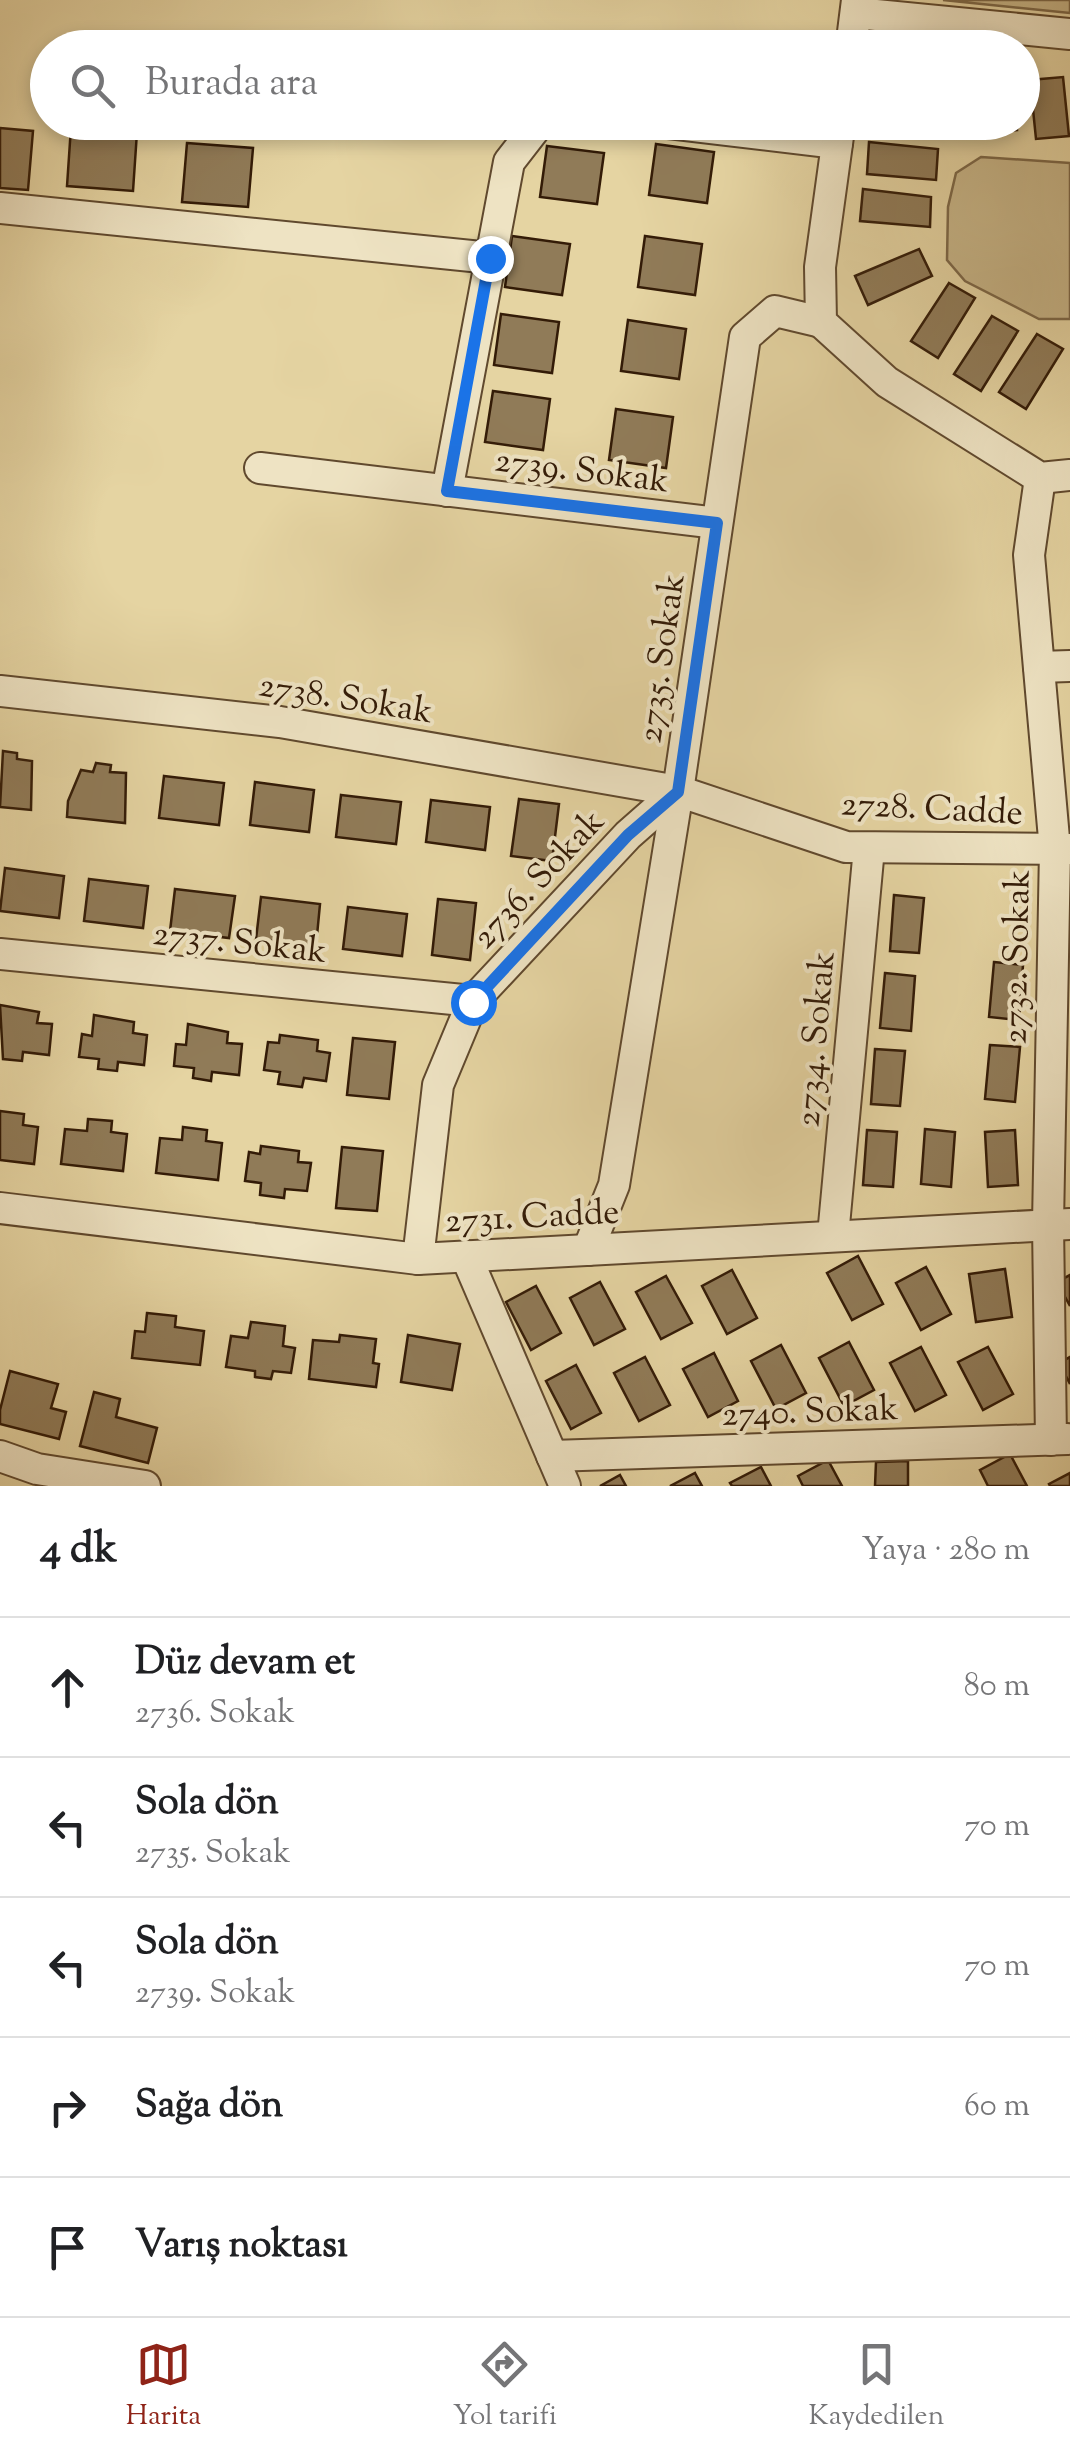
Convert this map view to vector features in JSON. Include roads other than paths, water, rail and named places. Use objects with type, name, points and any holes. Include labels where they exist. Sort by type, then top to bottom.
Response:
[{"type":"street","points":[[856,7],[1038,30]]},
{"type":"street","points":[[1040,30],[1070,34]]},
{"type":"street","points":[[447,491],[509,162],[526,140]]},
{"type":"street","points":[[838,140],[820,268],[821,322],[887,382],[1055,477]]},
{"type":"street","points":[[0,208],[490,258]]},
{"type":"street","name":"2735. Sokak","points":[[588,1250],[614,1184],[678,792],[745,337],[774,311],[821,322]]},
{"type":"street","name":"2739. Sokak","points":[[260,468],[717,523]]},
{"type":"street","name":"2732. Sokak","points":[[1055,477],[1029,556],[1038,667],[1062,860],[1060,1439]]},
{"type":"street","points":[[1038,667],[1070,666]]},
{"type":"street","name":"2738. Sokak","points":[[0,691],[280,722],[678,792]]},
{"type":"street","name":"2728. Cadde","points":[[678,792],[846,847],[1062,860]]},
{"type":"street","name":"2736. Sokak","points":[[418,1259],[438,1085],[473,1002],[628,835],[678,792]]},
{"type":"street","name":"2734. Sokak","points":[[833,1236],[869,848]]},
{"type":"street","name":"2737. Sokak","points":[[0,954],[473,1002]]},
{"type":"street","name":"2731. Cadde","points":[[0,1208],[418,1259],[1059,1224]]},
{"type":"street","points":[[466,1256],[565,1486]]},
{"type":"street","name":"2740. Sokak","points":[[552,1456],[1060,1439]]},
{"type":"street","points":[[0,1456],[37,1469],[145,1486]]}]
